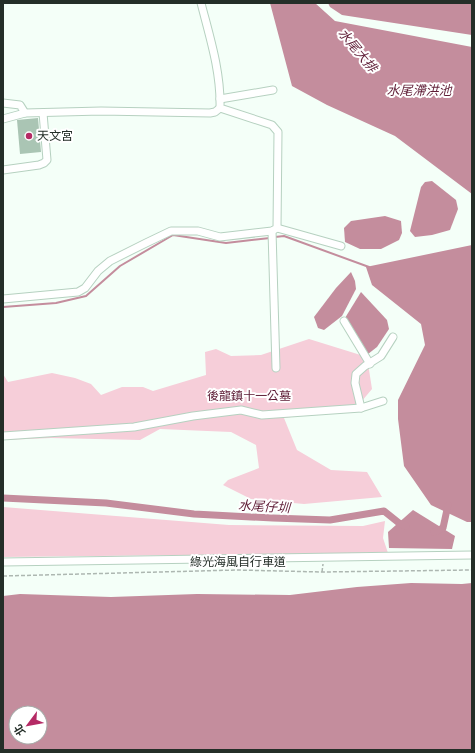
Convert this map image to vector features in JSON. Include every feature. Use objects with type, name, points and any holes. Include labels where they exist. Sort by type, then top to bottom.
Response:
[{"type":"street","points":[[201,3],[215,57],[220,108]]},
{"type":"street","points":[[220,99],[273,90]]},
{"type":"street","points":[[3,103],[20,105],[25,113]]},
{"type":"street","points":[[3,119],[25,113],[101,111],[215,112],[220,108]]},
{"type":"street","points":[[220,108],[272,125],[278,132],[273,234],[276,368]]},
{"type":"street","points":[[3,170],[44,164],[47,160],[43,113]]},
{"type":"street","points":[[3,299],[78,292],[85,288],[98,271],[110,262],[146,242],[171,231],[198,231],[220,237],[273,234],[341,246]]},
{"type":"street","points":[[344,321],[370,364]]},
{"type":"street","points":[[361,408],[355,384],[356,374],[381,356],[393,338]]},
{"type":"street","points":[[3,436],[134,427],[186,417],[241,410],[262,415],[361,408],[383,401]]},
{"type":"street","points":[[3,562],[472,555]]},
{"type":"path","points":[[322,572],[323,558]]},
{"type":"path","name":"綠光海風自行車道","points":[[3,576],[237,570],[322,572],[472,570]]},
{"type":"green space","name":"後龍鎮十一公墓","points":[[309,339],[367,357],[372,389],[356,408],[284,418],[297,450],[331,470],[367,472],[382,497],[304,504],[251,499],[223,485],[228,480],[259,468],[256,445],[231,432],[160,429],[140,440],[51,438],[3,440],[3,374],[8,382],[52,373],[75,378],[91,384],[101,395],[122,387],[143,387],[153,391],[206,375],[205,352],[216,349],[231,356],[261,355]]},
{"type":"green space","points":[[3,507],[229,525],[363,526],[385,521],[383,538],[388,553],[3,557]]},
{"type":"water","name":"水尾滯洪池","points":[[270,3],[315,3],[335,21],[472,47],[472,194],[395,136],[327,105],[292,86]]},
{"type":"water","points":[[328,3],[472,3],[472,35],[342,15],[330,7]]},
{"type":"water","points":[[432,181],[456,200],[458,209],[450,230],[432,235],[415,237],[410,231],[421,187],[425,182]]},
{"type":"water","points":[[385,216],[401,221],[402,233],[399,240],[381,249],[360,249],[345,242],[344,228],[351,221]]},
{"type":"water","points":[[472,245],[472,522],[467,522],[431,505],[404,466],[398,419],[398,400],[425,345],[421,324],[372,285],[366,267]]},
{"type":"water","points":[[351,272],[355,281],[356,289],[342,316],[324,330],[318,328],[314,317],[336,288]]},
{"type":"water","points":[[361,292],[387,320],[389,329],[377,347],[368,354],[345,318]]},
{"type":"water","points":[[413,510],[455,536],[452,549],[389,548],[388,532]]},
{"type":"water","points":[[411,583],[472,583],[472,750],[3,750],[3,596],[20,594],[111,597],[197,594],[290,595],[357,587]]},
{"type":"building","name":"天文宮","points":[[38,118],[41,152],[20,154],[17,120]]},
{"type":"waterway","points":[[3,307],[56,303],[86,296],[120,266],[173,235],[226,243],[270,238]]},
{"type":"waterway","points":[[275,237],[284,236],[369,267]]},
{"type":"waterway","name":"水尾仔圳","points":[[3,498],[106,503],[194,514],[330,520],[384,511],[399,523],[406,526]]},
{"type":"waterway","name":"水尾仔圳","points":[[434,532],[443,528],[448,505]]},
{"type":"place","name":"天文宮","points":[[29,136]]},
{"type":"water label","name":"水尾大排","points":[[358,50]]}]
